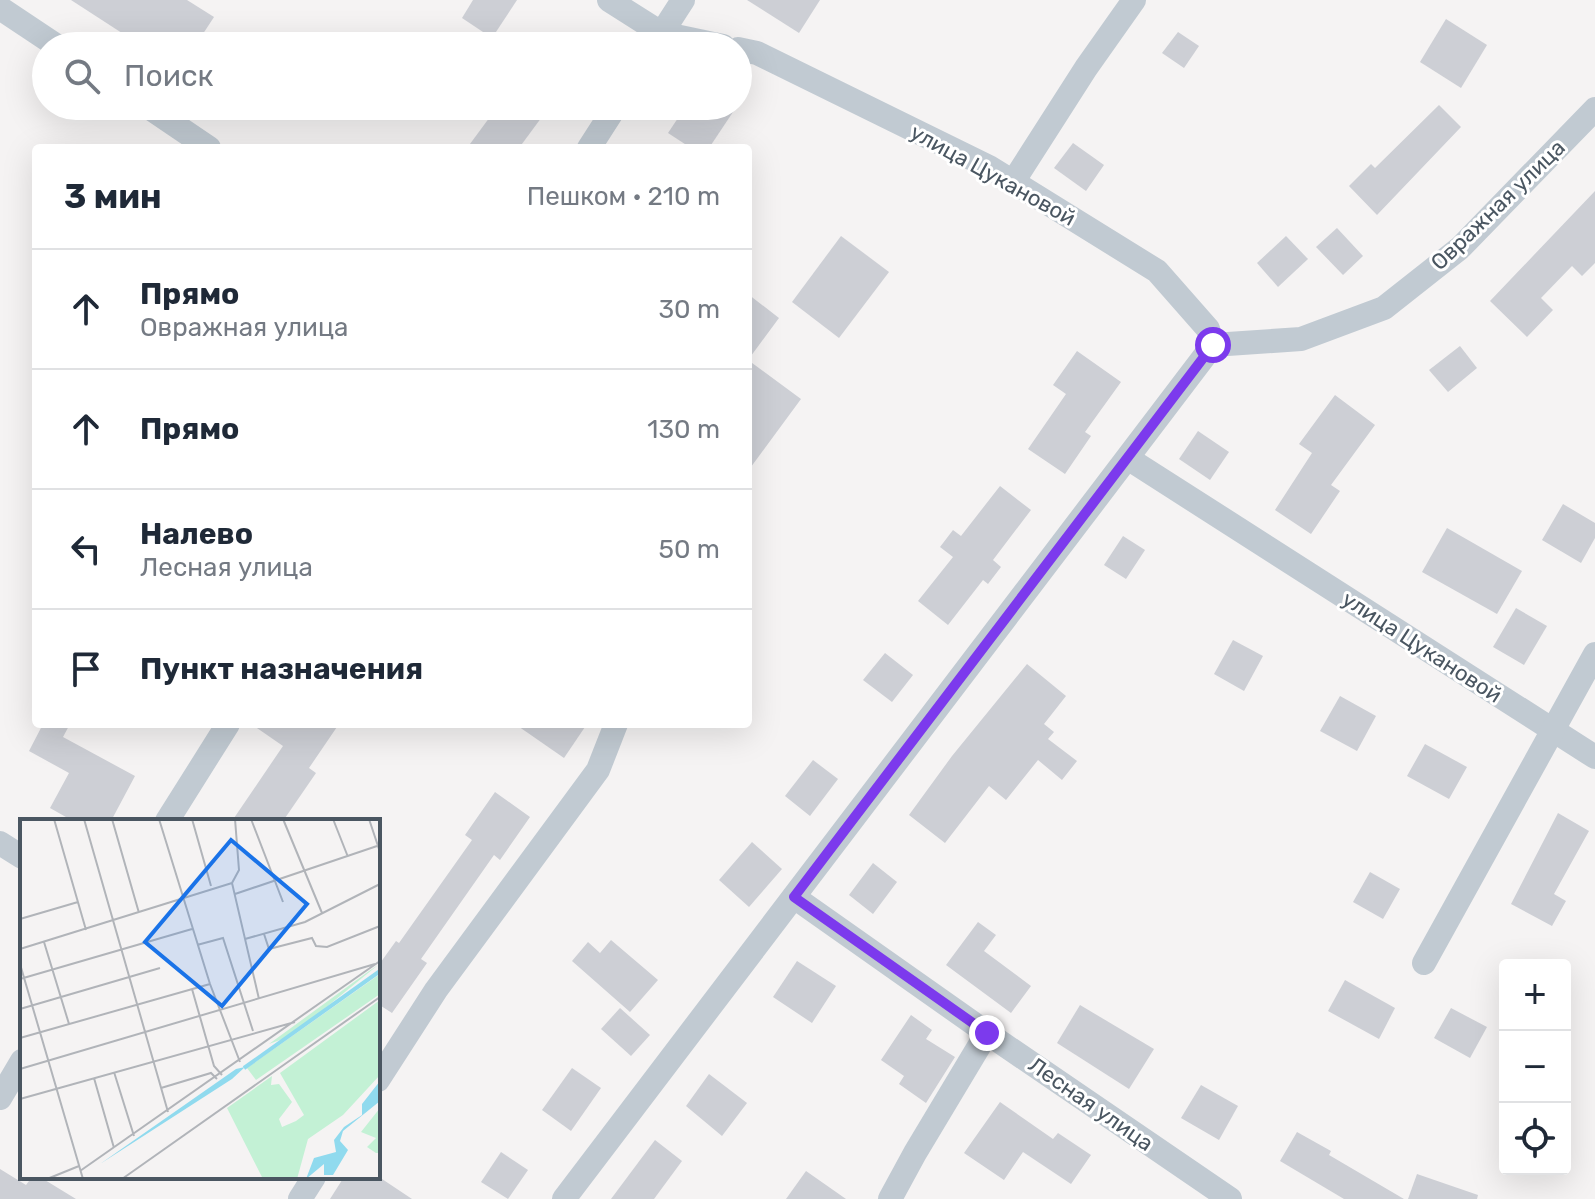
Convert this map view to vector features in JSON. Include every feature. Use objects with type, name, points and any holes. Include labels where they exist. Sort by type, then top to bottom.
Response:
[{"type":"street","points":[[609,0],[647,32]]},
{"type":"street","points":[[662,32],[683,0]]},
{"type":"street","points":[[1013,182],[1134,0]]},
{"type":"street","points":[[0,8],[36,32]]},
{"type":"street","name":"улица Цукановой","points":[[752,52],[989,167],[1157,271],[1208,329],[1213,345]]},
{"type":"street","name":"Овражная улица","points":[[1213,345],[1301,339],[1384,308],[1460,248],[1595,109]]},
{"type":"street","points":[[168,120],[203,144]]},
{"type":"street","points":[[592,144],[607,120]]},
{"type":"street","points":[[564,1199],[1213,345]]},
{"type":"street","name":"улица Цукановой","points":[[1129,459],[1595,757]]},
{"type":"street","points":[[1424,963],[1595,654]]},
{"type":"street","points":[[168,819],[225,728]]},
{"type":"street","points":[[380,1077],[436,990],[598,770],[614,728]]},
{"type":"street","points":[[0,843],[20,856]]},
{"type":"street","name":"Лесная улица","points":[[794,897],[1230,1199]]},
{"type":"street","points":[[890,1199],[987,1033]]},
{"type":"street","points":[[0,1098],[20,1064]]},
{"type":"street","points":[[300,1199],[313,1179]]},
{"type":"building","points":[[71,0],[187,0],[214,17],[204,32],[120,32]]},
{"type":"building","points":[[473,0],[517,0],[496,32],[483,32],[462,18]]},
{"type":"building","points":[[747,0],[820,0],[799,33]]},
{"type":"building","points":[[1446,19],[1487,45],[1461,88],[1420,62]]},
{"type":"building","points":[[1178,32],[1199,46],[1184,68],[1162,53]]},
{"type":"building","points":[[1439,105],[1461,127],[1377,215],[1349,186],[1371,164],[1375,168]]},
{"type":"building","points":[[488,120],[540,120],[522,144],[470,144]]},
{"type":"building","points":[[677,120],[728,120],[712,144],[685,144],[668,133]]},
{"type":"building","points":[[1073,143],[1104,165],[1086,191],[1054,168]]},
{"type":"building","points":[[1595,191],[1595,263],[1582,276],[1572,266],[1541,298],[1553,310],[1527,337],[1490,301]]},
{"type":"building","points":[[1337,228],[1363,256],[1343,275],[1316,247]]},
{"type":"building","points":[[841,236],[889,272],[839,338],[792,302]]},
{"type":"building","points":[[1286,236],[1308,259],[1278,287],[1257,263]]},
{"type":"building","points":[[752,297],[779,318],[752,355]]},
{"type":"building","points":[[1460,346],[1477,368],[1448,392],[1429,370]]},
{"type":"building","points":[[1077,351],[1121,382],[1085,432],[1091,436],[1065,474],[1028,449],[1066,394],[1053,385]]},
{"type":"building","points":[[752,363],[801,399],[752,466]]},
{"type":"building","points":[[1335,395],[1375,425],[1331,485],[1340,491],[1311,534],[1275,510],[1312,453],[1299,444]]},
{"type":"building","points":[[1198,431],[1229,452],[1210,480],[1179,459]]},
{"type":"building","points":[[1000,486],[1031,510],[993,560],[1001,567],[988,584],[983,580],[948,625],[918,601],[953,557],[940,547],[953,530],[961,536]]},
{"type":"building","points":[[1563,504],[1595,523],[1595,538],[1581,563],[1542,540]]},
{"type":"building","points":[[1447,528],[1522,571],[1497,614],[1422,572]]},
{"type":"building","points":[[1123,536],[1145,550],[1126,579],[1104,565]]},
{"type":"building","points":[[1516,608],[1547,626],[1524,665],[1493,647]]},
{"type":"building","points":[[1233,640],[1263,656],[1244,691],[1214,674]]},
{"type":"building","points":[[885,653],[913,675],[892,702],[863,680]]},
{"type":"building","points":[[1027,664],[1066,696],[1044,724],[1054,732],[1048,739],[1077,761],[1062,780],[1038,760],[1006,800],[989,786],[945,843],[909,815],[952,756]]},
{"type":"building","points":[[1340,696],[1376,716],[1357,751],[1320,731]]},
{"type":"building","points":[[41,728],[68,728],[63,737],[135,776],[112,819],[69,819],[50,808],[69,773],[29,751]]},
{"type":"building","points":[[257,728],[336,728],[309,768],[316,773],[284,819],[233,819],[283,746]]},
{"type":"building","points":[[521,728],[584,728],[564,758]]},
{"type":"building","points":[[1425,744],[1467,767],[1449,799],[1407,776]]},
{"type":"building","points":[[813,760],[838,779],[810,816],[785,796]]},
{"type":"building","points":[[495,792],[530,817],[500,860],[494,855],[421,959],[427,963],[392,1013],[380,1005],[380,963],[396,941],[399,943],[472,840],[465,835]]},
{"type":"building","points":[[1558,813],[1589,831],[1554,894],[1566,901],[1552,926],[1511,904]]},
{"type":"building","points":[[752,842],[782,869],[749,907],[719,880]]},
{"type":"building","points":[[873,863],[897,882],[873,914],[849,895]]},
{"type":"building","points":[[1370,872],[1400,889],[1383,919],[1353,902]]},
{"type":"building","points":[[978,922],[996,935],[984,951],[1031,986],[1011,1013],[946,965]]},
{"type":"building","points":[[611,940],[658,980],[630,1012],[572,961],[588,942],[600,953]]},
{"type":"building","points":[[797,961],[836,986],[812,1023],[773,997]]},
{"type":"building","points":[[1345,980],[1395,1008],[1379,1039],[1328,1011]]},
{"type":"building","points":[[1080,1005],[1154,1049],[1129,1089],[1057,1043]]},
{"type":"building","points":[[620,1008],[650,1035],[631,1056],[601,1029]]},
{"type":"building","points":[[1451,1008],[1487,1027],[1470,1058],[1434,1038]]},
{"type":"building","points":[[911,1015],[932,1030],[926,1039],[955,1057],[926,1103],[899,1084],[904,1076],[881,1060]]},
{"type":"building","points":[[572,1068],[601,1088],[571,1131],[542,1110]]},
{"type":"building","points":[[709,1074],[747,1103],[722,1136],[686,1106]]},
{"type":"building","points":[[1201,1085],[1238,1106],[1219,1140],[1181,1118]]},
{"type":"building","points":[[1000,1102],[1053,1139],[1058,1133],[1091,1155],[1071,1184],[1023,1152],[1004,1180],[964,1153]]},
{"type":"building","points":[[1297,1132],[1331,1151],[1329,1155],[1404,1199],[1344,1199],[1280,1161]]},
{"type":"building","points":[[655,1140],[682,1161],[654,1199],[611,1199]]},
{"type":"building","points":[[501,1152],[528,1170],[508,1199],[481,1182]]},
{"type":"building","points":[[0,1169],[26,1185],[30,1179],[43,1179],[76,1199],[0,1199]]},
{"type":"building","points":[[806,1171],[846,1199],[786,1199]]},
{"type":"building","points":[[1417,1174],[1478,1195],[1477,1199],[1408,1199]]},
{"type":"building","points":[[380,1178],[412,1199],[330,1199],[343,1179]]},
{"type":"route","points":[[987,1033],[794,897],[1213,345]]}]
